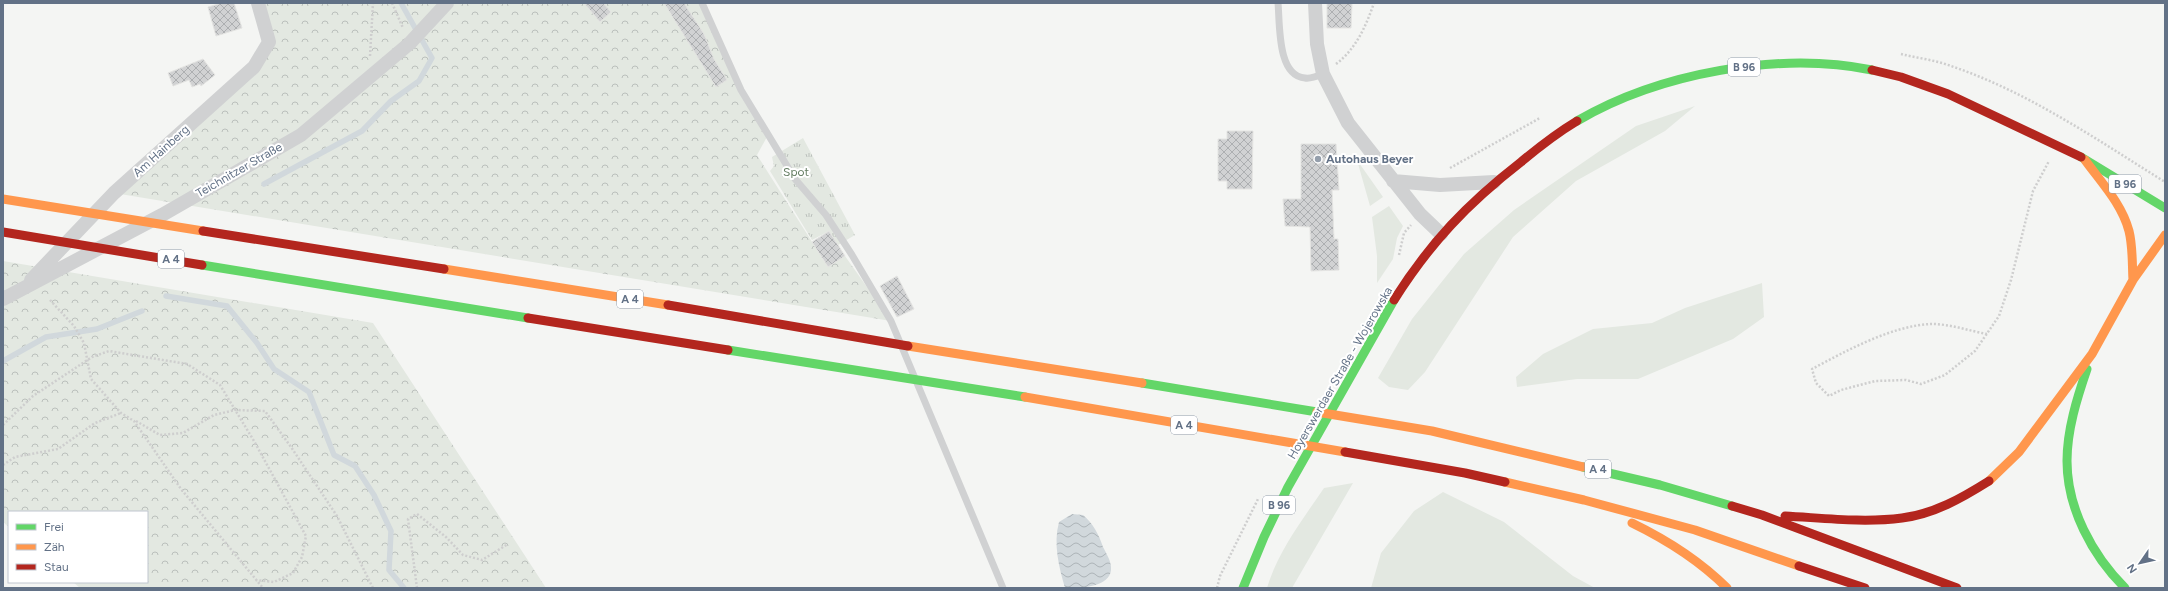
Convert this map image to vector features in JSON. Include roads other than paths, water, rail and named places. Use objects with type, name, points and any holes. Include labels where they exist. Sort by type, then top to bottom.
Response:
[{"type":"main road","name":"Hoyerswerdaer Straße - Wojerowska","points":[[1243,588],[1273,516],[1322,424],[1384,317],[1441,234],[1479,195],[1558,132],[1603,108],[1646,90],[1693,77],[1734,68],[1779,64],[1821,64],[1866,68],[1900,76],[1939,88],[2058,145],[2165,208]]},
{"type":"main road","points":[[2085,160],[2119,206],[2128,226],[2132,254],[2133,280]]},
{"type":"main road","name":"A 4","points":[[3,199],[779,323],[967,356],[1132,380],[1432,431],[1567,461],[1660,485],[1762,515],[1957,588]]},
{"type":"main road","name":"A 4","points":[[3,232],[802,360],[1465,473],[1584,500],[1695,530],[1865,588]]},
{"type":"main road","points":[[1762,515],[1856,520],[1902,518],[1931,511],[1961,499],[1992,479],[2019,452],[2092,354],[2133,280],[2165,235]]},
{"type":"main road","points":[[2092,354],[2073,418],[2067,462],[2074,504],[2092,546],[2125,588]]},
{"type":"main road","points":[[1584,500],[1655,534],[1679,548],[1700,562],[1727,588]]},
{"type":"street","name":"Am Hainberg","points":[[23,288],[114,193],[254,67],[269,42],[258,3]]},
{"type":"street","name":"Teichnitzer Straße","points":[[3,299],[162,215],[301,135],[410,43],[447,3]]},
{"type":"street","points":[[1315,3],[1317,44],[1323,74],[1348,123],[1420,214],[1441,234]]},
{"type":"street","points":[[1393,181],[1440,185],[1494,182]]},
{"type":"lane","points":[[702,3],[741,90],[795,179],[826,215],[852,255],[894,326],[1003,588]]},
{"type":"lane","points":[[1278,3],[1284,58],[1288,66],[1294,74],[1300,78],[1307,79],[1323,74]]},
{"type":"water","points":[[1072,514],[1083,515],[1093,525],[1108,557],[1111,567],[1110,574],[1107,579],[1101,583],[1086,587],[1065,588],[1058,555],[1057,530],[1059,522]]},
{"type":"waterway","points":[[264,184],[362,131],[391,101],[419,81],[432,58],[401,3]]},
{"type":"waterway","points":[[166,296],[227,306],[257,343],[274,369],[309,392],[334,455],[355,466],[374,495],[391,531],[389,570],[404,588]]},
{"type":"waterway","points":[[3,361],[46,337],[97,329],[142,311]]},
{"type":"place","name":"Autohaus Beyer","points":[[1318,159]]},
{"type":"park label","name":"Spot","points":[[796,172]]}]
